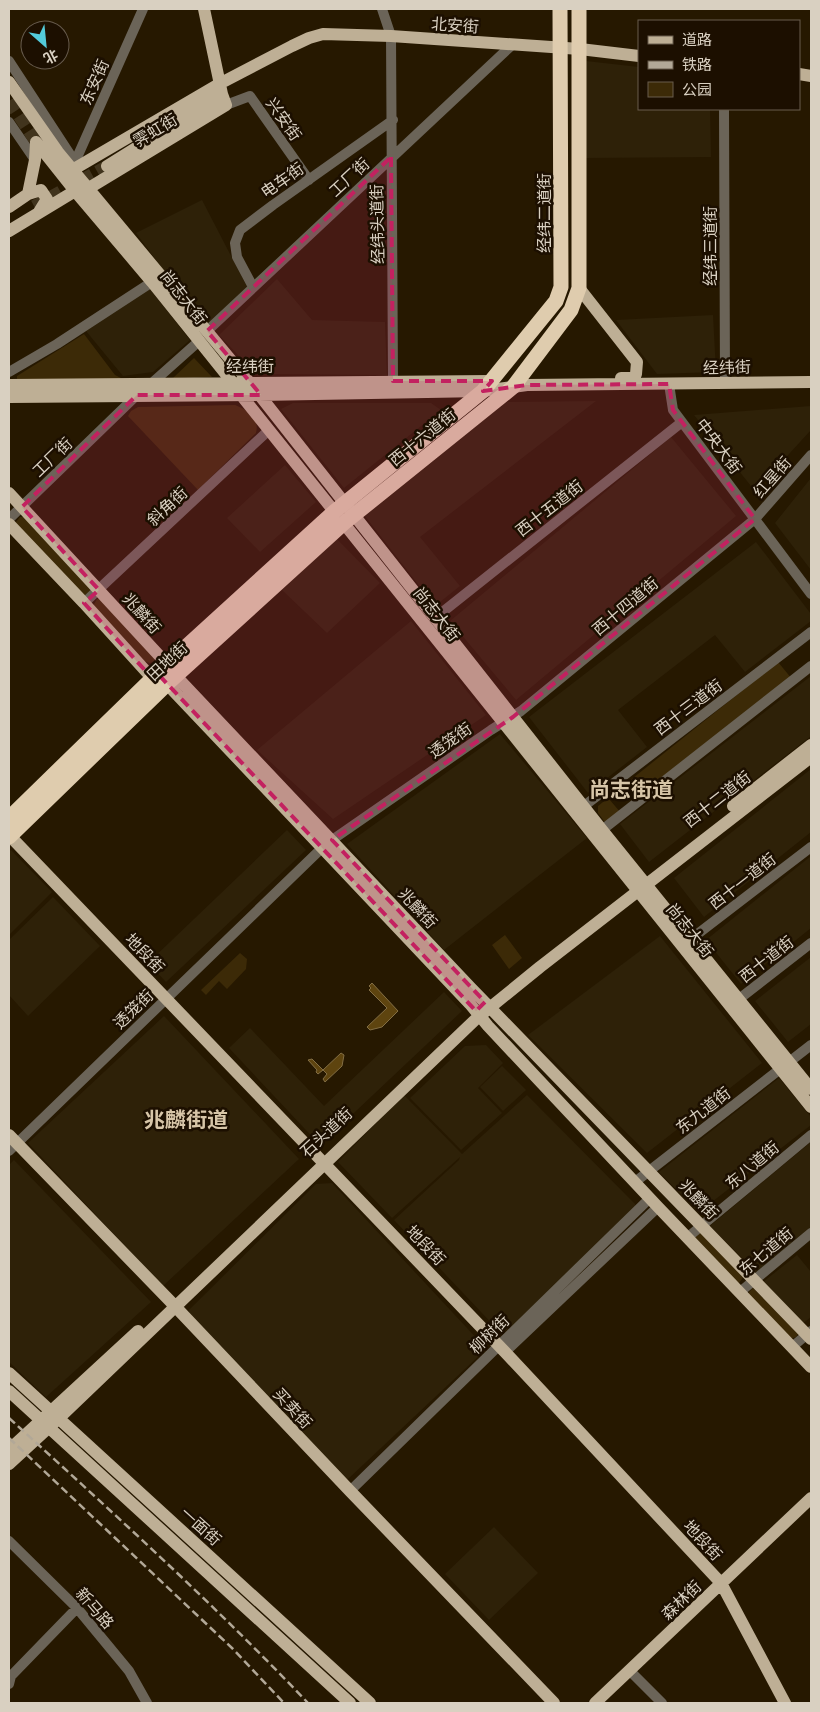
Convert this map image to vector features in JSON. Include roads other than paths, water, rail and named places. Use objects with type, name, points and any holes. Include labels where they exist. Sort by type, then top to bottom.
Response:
[{"type":"highway","name":"经纬二道街","points":[[488,386],[556,301],[561,287],[562,48],[560,9]]},
{"type":"highway","points":[[520,386],[571,310],[580,288],[579,9]]},
{"type":"highway","name":"西十六道街","points":[[344,513],[488,386]]},
{"type":"highway","name":"西十六道街","points":[[344,513],[520,386]]},
{"type":"highway","name":"田地街","points":[[9,836],[170,674],[344,513]]},
{"type":"highway","name":"田地街","points":[[9,818],[152,678],[170,674]]},
{"type":"main road","points":[[74,166],[223,94],[204,9]]},
{"type":"main road","name":"北安街","points":[[223,94],[309,38],[323,34],[391,36],[579,49],[638,56]]},
{"type":"main road","points":[[9,82],[40,138],[28,194]]},
{"type":"main road","name":"霁虹街","points":[[107,166],[223,94]]},
{"type":"main road","name":"霁虹街","points":[[89,188],[223,94]]},
{"type":"main road","name":"尚志大街","points":[[40,138],[74,166],[89,188],[250,382],[344,513],[508,720],[785,1065],[811,1089]]},
{"type":"main road","name":"尚志大街","points":[[40,138],[75,191],[152,282],[269,430],[435,618],[508,720],[584,806],[640,885],[691,939],[739,999],[785,1065],[811,1107]]},
{"type":"main road","points":[[9,207],[28,194],[41,190],[48,199],[9,231]]},
{"type":"main road","points":[[9,222],[75,191]]},
{"type":"main road","points":[[488,386],[520,386],[535,380],[633,378],[636,374],[636,362],[580,288]]},
{"type":"main road","name":"经纬街","points":[[9,385],[393,381],[488,386]]},
{"type":"main road","name":"经纬街","points":[[520,386],[811,382]]},
{"type":"main road","name":"经纬街","points":[[9,397],[258,395],[488,386]]},
{"type":"main road","name":"兆麟街","points":[[9,493],[99,590],[170,674],[483,1010],[654,1203],[811,1367]]},
{"type":"main road","points":[[9,524],[152,678]]},
{"type":"main road","name":"西十二道街","points":[[640,885],[811,745]]},
{"type":"main road","name":"西十二道街","points":[[640,885],[811,757]]},
{"type":"main road","name":"地段街","points":[[9,836],[502,1348],[722,1583],[785,1703]]},
{"type":"main road","name":"石头道街","points":[[45,1424],[323,1161],[470,1018],[483,1010],[640,885]]},
{"type":"main road","name":"兆麟街","points":[[483,1010],[649,1171],[810,1335]]},
{"type":"main road","name":"买卖街","points":[[11,1143],[173,1304],[554,1703]]},
{"type":"main road","name":"一面街","points":[[9,1373],[370,1703]]},
{"type":"main road","name":"一面街","points":[[9,1391],[350,1703]]},
{"type":"main road","points":[[9,1450],[45,1424]]},
{"type":"main road","points":[[9,1464],[45,1424]]},
{"type":"main road","name":"森林街","points":[[595,1703],[811,1498]]},
{"type":"street","name":"东安街","points":[[74,166],[144,9]]},
{"type":"street","name":"经纬头道街","points":[[382,9],[391,36],[393,120],[391,158],[393,381]]},
{"type":"street","name":"工厂街","points":[[207,331],[512,45]]},
{"type":"street","name":"尚志大街","points":[[9,61],[74,166]]},
{"type":"street","name":"兴安街","points":[[223,94],[250,96],[309,180]]},
{"type":"street","name":"经纬三道街","points":[[724,110],[725,383]]},
{"type":"street","name":"电车街","points":[[253,287],[237,256],[234,243],[240,230],[393,120]]},
{"type":"street","points":[[9,122],[35,160]]},
{"type":"street","points":[[9,372],[57,344],[152,282]]},
{"type":"street","points":[[152,383],[198,342]]},
{"type":"street","name":"中央大街","points":[[669,384],[673,410],[811,594]]},
{"type":"street","name":"工厂街","points":[[9,519],[137,395]]},
{"type":"street","name":"西十五道街","points":[[435,618],[682,422]]},
{"type":"street","name":"斜角街","points":[[84,603],[269,430]]},
{"type":"street","name":"红星街","points":[[755,519],[811,455]]},
{"type":"street","name":"西十四道街","points":[[508,720],[755,519]]},
{"type":"street","name":"西十三道街","points":[[584,806],[811,632]]},
{"type":"street","points":[[602,830],[811,666]]},
{"type":"street","name":"透笼街","points":[[11,1143],[327,844],[508,720]]},
{"type":"street","name":"西十一道街","points":[[691,939],[811,846]]},
{"type":"street","name":"西十道街","points":[[739,999],[811,943]]},
{"type":"street","name":"东九道街","points":[[635,1182],[811,1045]]},
{"type":"street","name":"东八道街","points":[[688,1237],[811,1134]]},
{"type":"street","name":"柳树街","points":[[350,1491],[654,1203]]},
{"type":"street","name":"东七道街","points":[[740,1292],[811,1233]]},
{"type":"street","points":[[792,1347],[810,1335]]},
{"type":"street","name":"新马路","points":[[9,1541],[77,1608],[129,1672],[147,1703]]},
{"type":"street","points":[[9,1684],[12,1676],[77,1608]]},
{"type":"street","points":[[630,1671],[662,1703]]},
{"type":"tunnel","points":[[9,101],[36,142]]},
{"type":"tunnel","points":[[34,206],[107,166]]},
{"type":"railway","points":[[9,1418],[199,1593],[308,1703]]},
{"type":"railway","points":[[9,1438],[233,1649],[284,1703]]},
{"type":"district","name":"尚志街道","points":[[631,790]]},
{"type":"district","name":"兆麟街道","points":[[186,1120]]}]
